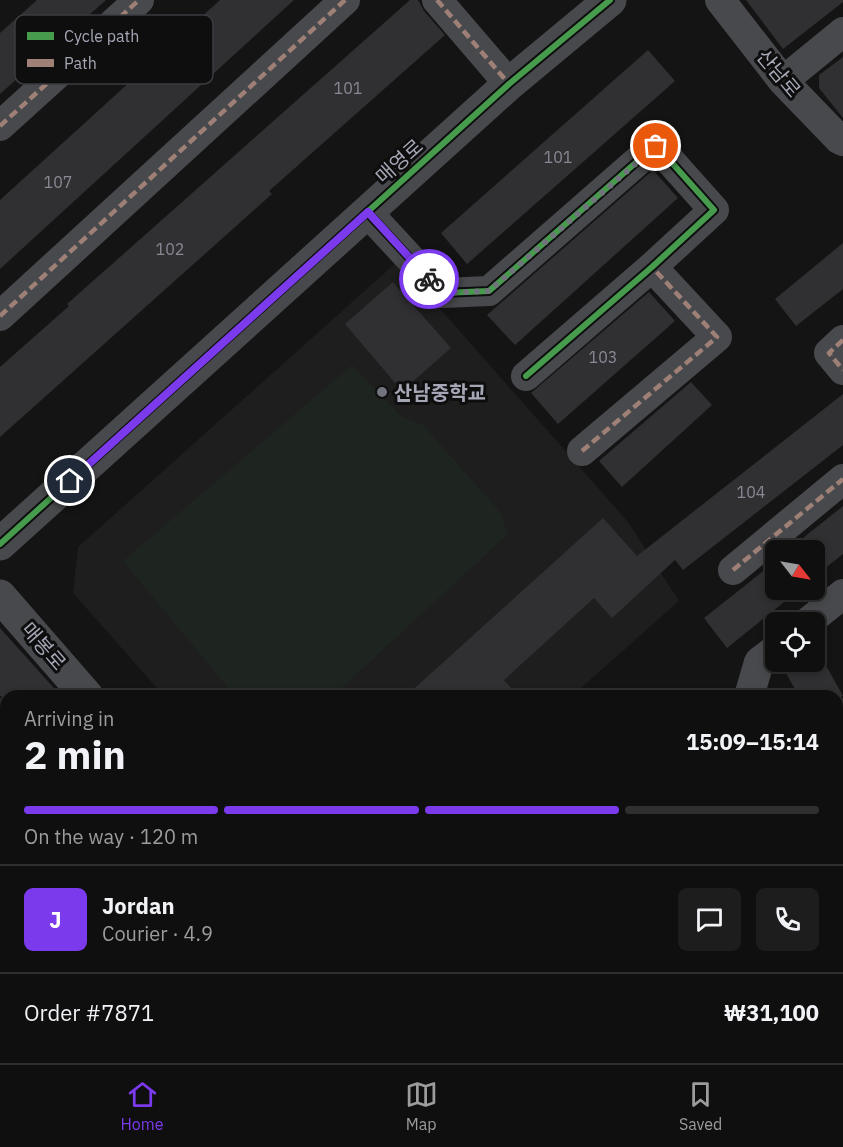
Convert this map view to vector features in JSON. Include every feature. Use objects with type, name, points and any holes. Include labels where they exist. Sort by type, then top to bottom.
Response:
[{"type":"street","points":[[122,15],[139,0]]},
{"type":"street","points":[[0,316],[345,0]]},
{"type":"street","points":[[437,0],[509,84]]},
{"type":"street","name":"매영로","points":[[0,544],[509,84],[610,0]]},
{"type":"street","name":"산남로","points":[[720,0],[783,81],[843,141]]},
{"type":"street","points":[[783,81],[843,32]]},
{"type":"street","points":[[0,126],[46,84]]},
{"type":"street","points":[[368,212],[442,293],[489,291],[656,146],[714,210],[526,376]]},
{"type":"street","points":[[582,451],[717,337],[652,267]]},
{"type":"street","points":[[843,340],[828,353],[843,370]]},
{"type":"street","points":[[733,570],[843,479]]},
{"type":"street","points":[[820,612],[843,594]]},
{"type":"street","name":"매봉로","points":[[0,596],[82,690]]},
{"type":"street","points":[[751,690],[759,662],[765,657]]},
{"type":"shaded area","name":"산남중학교","points":[[398,261],[628,522],[679,601],[579,690],[159,690],[73,593],[78,547]]},
{"type":"shaded area","points":[[352,365],[401,416],[423,425],[502,514],[507,535],[339,690],[230,690],[123,561]]},
{"type":"building","points":[[37,0],[106,0],[89,15],[20,15]]},
{"type":"building","points":[[220,0],[294,0],[213,74],[213,15],[204,15]]},
{"type":"building","points":[[410,0],[418,0],[424,11],[445,35],[269,191],[272,194],[0,437],[0,367],[69,306],[67,304]]},
{"type":"building","points":[[746,0],[843,0],[843,2],[783,49]]},
{"type":"building","points":[[15,20],[15,81],[0,94],[0,33]]},
{"type":"building","points":[[648,50],[675,81],[467,264],[441,233]]},
{"type":"building","points":[[843,57],[843,118],[819,88],[819,75]]},
{"type":"building","points":[[128,84],[202,84],[0,269],[0,200]]},
{"type":"building","points":[[653,170],[678,198],[515,345],[487,315]]},
{"type":"building","points":[[843,243],[843,289],[796,326],[775,299]]},
{"type":"building","points":[[393,282],[451,348],[402,391],[345,324]]},
{"type":"building","points":[[649,292],[675,321],[558,424],[531,393]]},
{"type":"building","points":[[691,382],[712,405],[622,487],[599,461]]},
{"type":"building","points":[[843,394],[843,445],[683,570],[675,560],[612,618],[594,598],[504,680],[513,690],[413,690],[603,518],[637,556]]},
{"type":"building","points":[[843,506],[843,554],[825,568],[825,540],[800,540]]},
{"type":"building","points":[[765,570],[765,600],[787,600],[772,612],[765,612],[765,617],[727,648],[704,618]]},
{"type":"building","points":[[0,628],[56,690],[0,690]]},
{"type":"building","points":[[825,664],[840,690],[796,690],[787,672],[825,672]]},
{"type":"marked path","points":[[122,15],[139,0]]},
{"type":"marked path","points":[[0,316],[345,0]]},
{"type":"marked path","points":[[437,0],[509,84]]},
{"type":"marked path","points":[[0,126],[46,84]]},
{"type":"marked path","points":[[582,451],[717,337],[652,267]]},
{"type":"marked path","points":[[843,340],[829,353],[843,370]]},
{"type":"marked path","points":[[733,570],[843,479]]},
{"type":"cycle path","points":[[0,544],[509,84],[610,0]]},
{"type":"cycle path","points":[[367,212],[442,293],[489,291],[656,145],[714,210],[526,376]]},
{"type":"way so far","points":[[429,279],[442,293],[489,291],[656,146]]},
{"type":"place","name":"산남중학교","points":[[382,392]]},
{"type":"route","points":[[70,481],[368,212],[429,279]]}]
